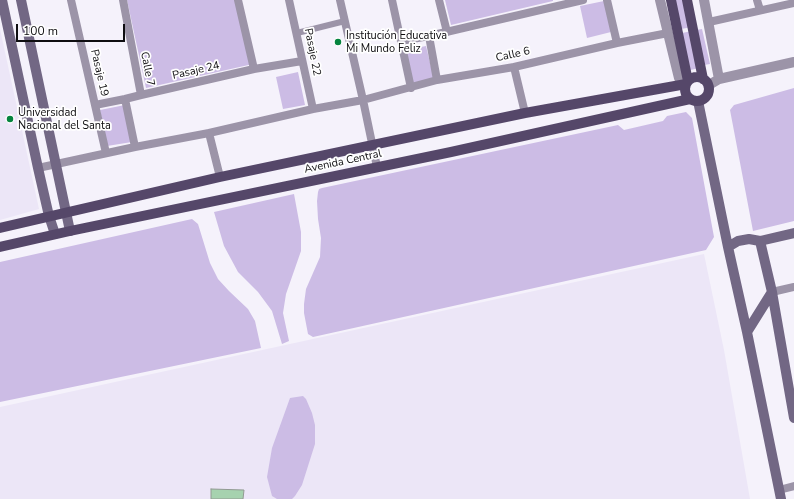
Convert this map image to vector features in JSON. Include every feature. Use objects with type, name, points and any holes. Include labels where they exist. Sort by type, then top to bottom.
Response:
[{"type":"main road","points":[[2,0],[38,168],[49,216],[55,234]]},
{"type":"main road","points":[[21,0],[70,231]]},
{"type":"main road","points":[[671,0],[687,82]]},
{"type":"main road","points":[[687,0],[706,82],[708,94],[702,100],[694,100],[687,96],[685,88],[687,82],[691,78],[700,77],[706,82]]},
{"type":"main road","name":"Avenida Central","points":[[0,228],[220,177],[525,113],[687,82]]},
{"type":"main road","points":[[694,100],[747,332],[780,494]]},
{"type":"main road","name":"Avenida Central","points":[[0,247],[55,234],[694,100]]},
{"type":"main road","points":[[728,247],[738,241],[749,239],[760,241],[794,234]]},
{"type":"main road","points":[[760,241],[772,292],[794,418]]},
{"type":"main road","points":[[747,332],[772,292]]},
{"type":"street","name":"Pasaje 19","points":[[71,0],[106,154]]},
{"type":"street","name":"Calle 7","points":[[123,0],[141,95]]},
{"type":"street","points":[[238,0],[254,70]]},
{"type":"street","name":"Pasaje 22","points":[[290,0],[312,109]]},
{"type":"street","points":[[340,0],[377,167]]},
{"type":"street","points":[[392,0],[412,88]]},
{"type":"street","points":[[439,0],[447,32]]},
{"type":"street","points":[[401,41],[447,32],[560,3],[583,0]]},
{"type":"street","points":[[607,0],[617,43]]},
{"type":"street","points":[[660,0],[679,78],[687,82]]},
{"type":"street","points":[[704,0],[719,79]]},
{"type":"street","points":[[757,0],[760,10]]},
{"type":"street","points":[[709,22],[794,3]]},
{"type":"street","points":[[297,32],[345,21]]},
{"type":"street","name":"Calle 6","points":[[38,168],[209,133],[312,109],[363,100],[412,88],[437,80],[514,67],[617,43],[668,34]]},
{"type":"street","points":[[429,36],[437,80]]},
{"type":"street","name":"Pasaje 24","points":[[95,105],[302,61]]},
{"type":"street","points":[[706,82],[794,62]]},
{"type":"street","points":[[514,67],[525,113]]},
{"type":"street","points":[[125,99],[135,147]]},
{"type":"street","points":[[209,133],[220,177]]},
{"type":"street","points":[[772,292],[794,287]]},
{"type":"street","points":[[780,494],[794,486]]},
{"type":"shaded area","points":[[127,0],[236,0],[253,64],[146,88]]},
{"type":"shaded area","points":[[445,0],[553,0],[553,1],[451,25]]},
{"type":"shaded area","points":[[675,0],[686,0],[692,27],[681,29]]},
{"type":"shaded area","points":[[604,1],[611,32],[587,38],[580,6]]},
{"type":"shaded area","name":"Universidad Nacional del Santa","points":[[0,29],[39,209],[0,220]]},
{"type":"shaded area","points":[[702,29],[710,64],[704,65],[696,30]]},
{"type":"shaded area","points":[[692,31],[700,68],[690,70],[682,33]]},
{"type":"shaded area","points":[[426,46],[434,79],[413,83],[406,50]]},
{"type":"shaded area","points":[[298,72],[305,105],[283,109],[276,77]]},
{"type":"shaded area","points":[[794,88],[794,221],[753,231],[730,110],[734,105]]},
{"type":"shaded area","points":[[125,105],[132,142],[107,146],[100,110]]},
{"type":"shaded area","points":[[686,112],[692,118],[714,237],[706,250],[313,337],[308,334],[304,304],[306,289],[320,257],[321,238],[317,201],[319,189],[618,125],[624,130],[663,121],[667,116]]},
{"type":"shaded area","points":[[294,194],[301,232],[301,251],[286,294],[283,313],[289,341],[282,344],[272,311],[258,292],[238,272],[224,246],[214,212]]},
{"type":"shaded area","points":[[192,219],[198,224],[210,263],[218,279],[248,309],[255,321],[261,348],[0,402],[0,262]]},
{"type":"shaded area","points":[[704,254],[724,350],[750,499],[0,499],[0,407]]},
{"type":"shaded area","points":[[303,396],[306,399],[312,413],[315,425],[315,444],[302,485],[295,496],[292,499],[277,499],[272,496],[267,477],[272,448],[290,398]]},
{"type":"building","points":[[211,489],[244,490],[243,499],[211,499]]},
{"type":"place","name":"Institución Educativa Mi Mundo Feliz","points":[[338,42]]},
{"type":"place","name":"Universidad Nacional del Santa","points":[[10,119]]}]
